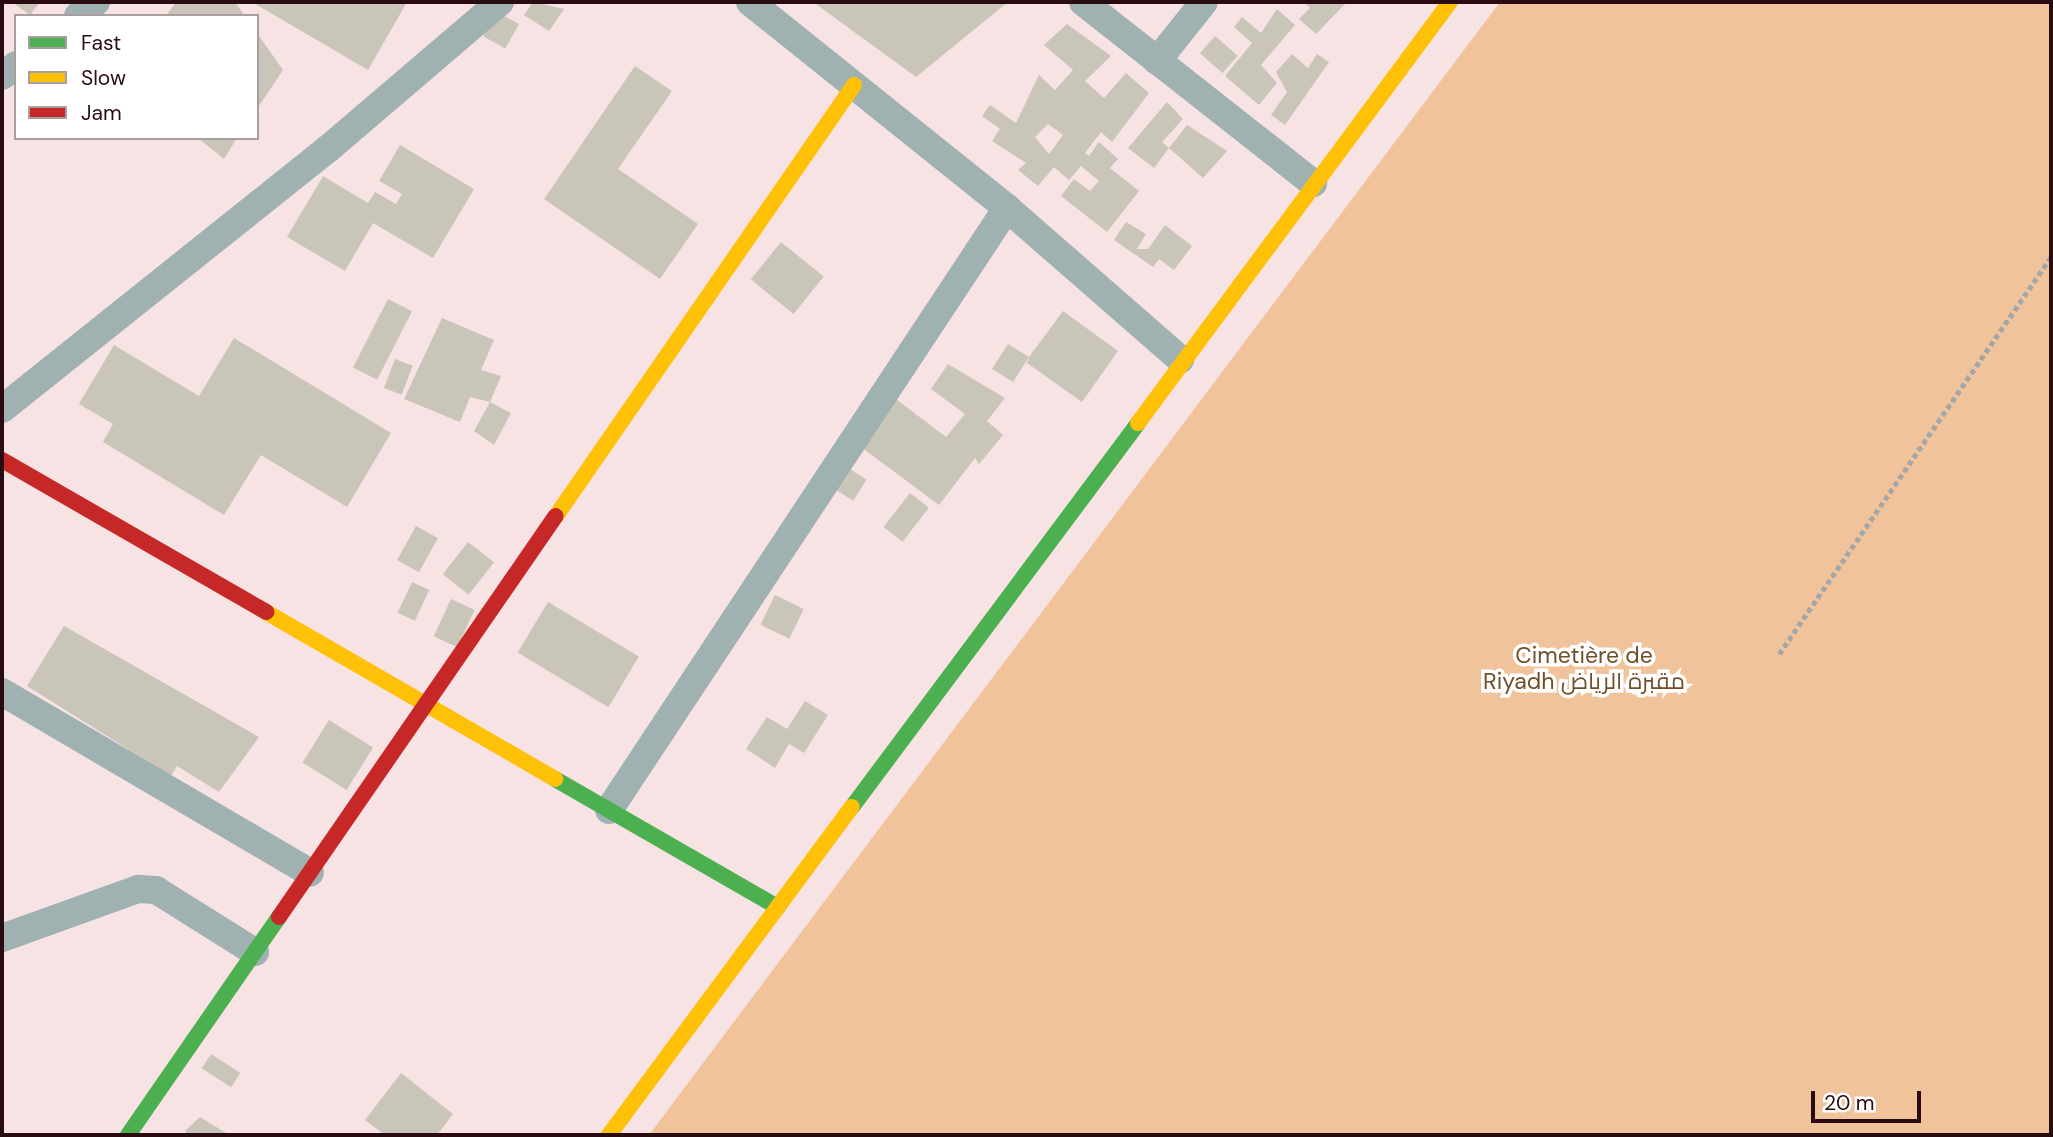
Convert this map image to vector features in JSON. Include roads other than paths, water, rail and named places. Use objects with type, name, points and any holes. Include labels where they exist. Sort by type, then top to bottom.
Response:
[{"type":"street","points":[[81,14],[96,2]]},
{"type":"street","points":[[2,409],[329,148],[500,2]]},
{"type":"street","points":[[750,2],[1007,208],[1180,359]]},
{"type":"street","points":[[1083,2],[1313,183]]},
{"type":"street","points":[[1157,61],[1204,2]]},
{"type":"street","points":[[609,1135],[1180,359],[1450,2]]},
{"type":"street","points":[[128,1135],[854,85]]},
{"type":"street","points":[[610,810],[1007,208]]},
{"type":"street","points":[[2,460],[778,907]]},
{"type":"street","points":[[2,692],[310,873]]},
{"type":"street","points":[[2,938],[138,889],[156,890],[255,952]]},
{"type":"park label","name":"Cimetière de Riyadh مقبرة الرياض","points":[[1584,668]]}]
